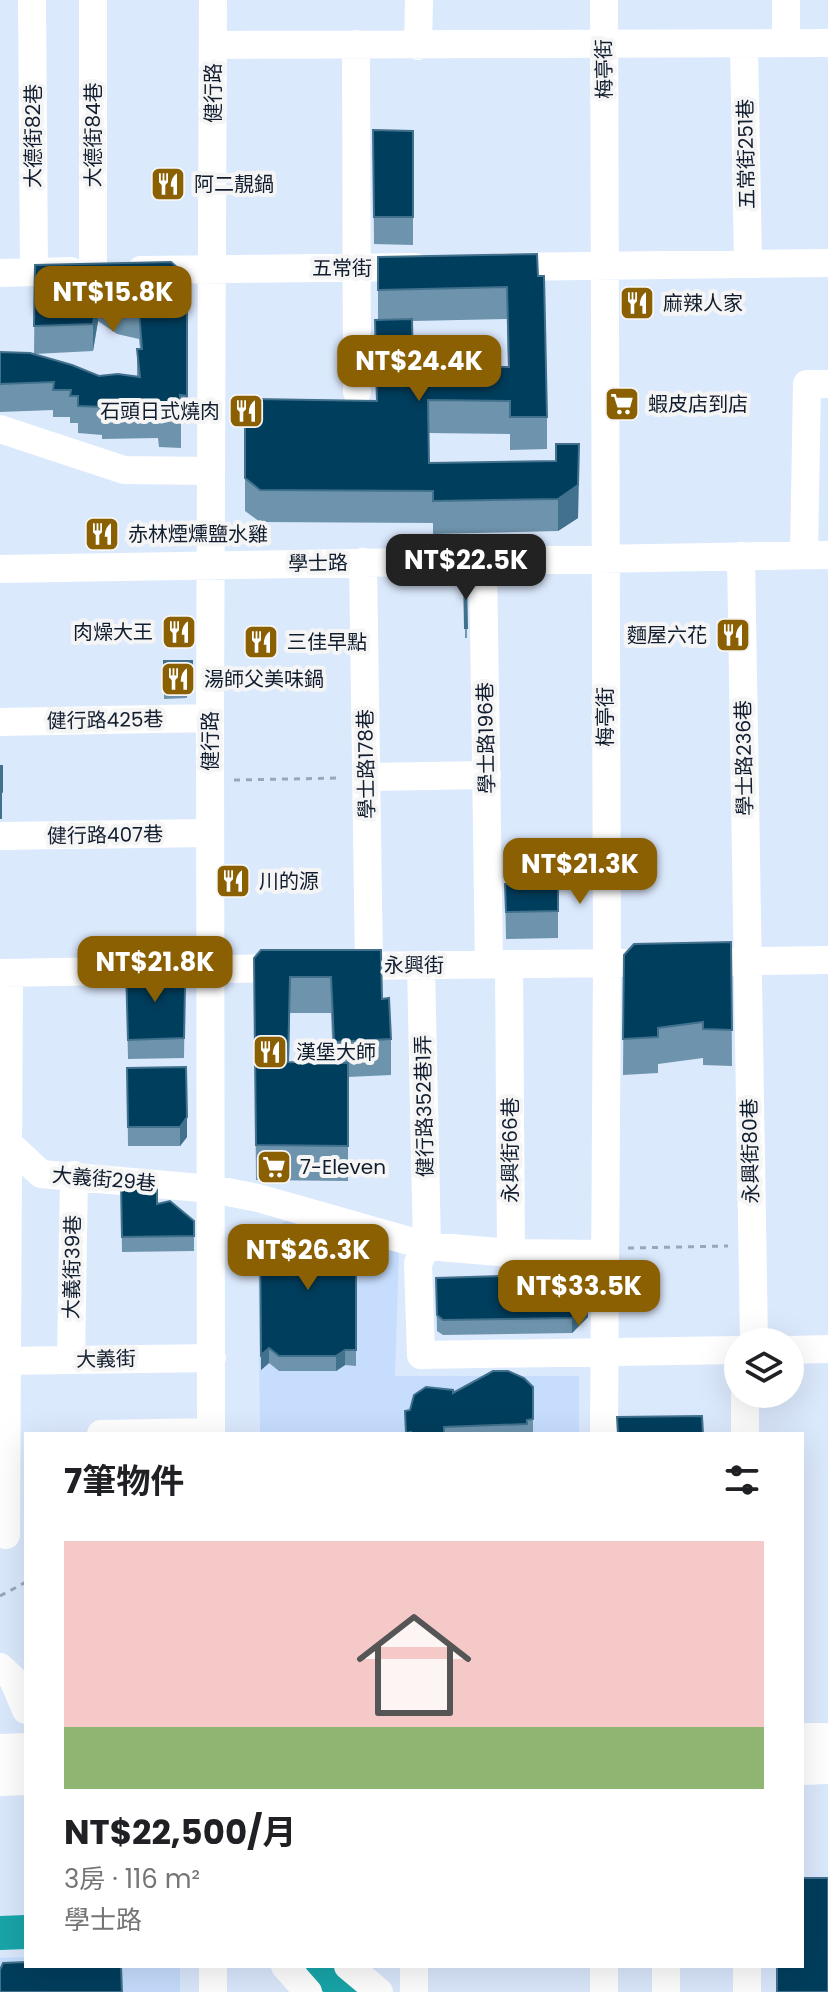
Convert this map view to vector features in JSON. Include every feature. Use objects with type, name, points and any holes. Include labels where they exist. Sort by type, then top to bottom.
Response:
[{"type":"main road","points":[[804,1740],[828,1740]]},
{"type":"main road","points":[[0,1751],[24,1750]]},
{"type":"main road","points":[[804,1768],[828,1767]]},
{"type":"main road","points":[[0,1779],[24,1778]]},
{"type":"street","name":"大德街82巷","points":[[32,0],[34,272]]},
{"type":"street","name":"大德街84巷","points":[[93,0],[93,271]]},
{"type":"street","name":"健行路","points":[[211,1432],[213,0]]},
{"type":"street","points":[[418,46],[419,0]]},
{"type":"street","name":"梅亭街","points":[[604,0],[607,963],[604,1432]]},
{"type":"street","points":[[786,0],[786,43]]},
{"type":"street","points":[[213,45],[828,43]]},
{"type":"street","points":[[356,44],[357,392]]},
{"type":"street","name":"五常街251巷","points":[[744,44],[748,263]]},
{"type":"street","points":[[482,267],[828,263]]},
{"type":"street","name":"五常街","points":[[0,273],[435,267]]},
{"type":"street","points":[[816,555],[817,432],[807,384],[828,384]]},
{"type":"street","points":[[0,429],[124,470],[211,471]]},
{"type":"street","name":"學士路","points":[[0,569],[816,555]]},
{"type":"street","name":"學士路236巷","points":[[741,556],[747,961]]},
{"type":"street","name":"學士路196巷","points":[[483,560],[487,775],[499,964]]},
{"type":"street","name":"學士路178巷","points":[[363,562],[369,965]]},
{"type":"street","name":"健行路425巷","points":[[0,722],[210,718]]},
{"type":"street","points":[[366,777],[487,775]]},
{"type":"street","name":"健行路407巷","points":[[0,836],[210,833]]},
{"type":"street","name":"永興街","points":[[4,973],[828,960]]},
{"type":"street","name":"永興街80巷","points":[[747,961],[754,1328]]},
{"type":"street","name":"永興街66巷","points":[[499,964],[511,1253]]},
{"type":"street","name":"健行路352巷1弄","points":[[421,966],[427,1246],[418,1263],[421,1355],[604,1354]]},
{"type":"street","points":[[4,973],[8,1143],[4,1186],[2,1366],[16,1436],[6,1535]]},
{"type":"street","name":"大義街29巷","points":[[8,1143],[41,1174],[212,1189],[258,1198],[427,1246]]},
{"type":"street","name":"大義街39巷","points":[[71,1360],[74,1175]]},
{"type":"street","points":[[427,1246],[511,1253],[605,1254]]},
{"type":"street","points":[[804,1350],[828,1349]]},
{"type":"street","points":[[604,1354],[724,1350]]},
{"type":"street","name":"大義街","points":[[2,1366],[71,1360],[212,1358]]},
{"type":"street","points":[[745,1408],[745,1432]]},
{"type":"street","points":[[0,1667],[13,1679],[24,1705]]},
{"type":"street","points":[[213,1968],[213,1992]]},
{"type":"street","points":[[287,1968],[308,1992]]},
{"type":"street","points":[[350,1968],[379,1992]]},
{"type":"street","points":[[414,1968],[414,1992]]},
{"type":"street","points":[[604,1968],[604,1992]]},
{"type":"street","points":[[666,1968],[666,1992]]},
{"type":"street","points":[[747,1968],[747,1992]]},
{"type":"path","points":[[210,780],[366,777]]},
{"type":"path","points":[[605,1254],[615,1249],[752,1246]]},
{"type":"path","points":[[0,1596],[24,1583]]},
{"type":"shaded area","points":[[286,1221],[399,1253],[395,1376],[579,1376],[579,1432],[260,1432],[258,1240]]},
{"type":"shaded area","points":[[24,1957],[24,1968],[180,1968],[180,1992],[0,1992],[0,1958]]},
{"type":"building","points":[[373,130],[413,131],[413,217],[374,217]]},
{"type":"building","points":[[537,254],[538,276],[544,276],[547,417],[510,417],[510,401],[428,400],[429,463],[556,461],[556,444],[579,444],[578,485],[558,499],[433,501],[433,491],[260,490],[245,478],[245,424],[253,425],[252,399],[377,401],[375,320],[412,319],[413,367],[509,367],[507,287],[378,290],[378,257]]},
{"type":"building","points":[[171,262],[187,276],[187,396],[180,395],[181,420],[159,420],[158,410],[102,412],[102,407],[78,406],[78,396],[70,396],[71,390],[53,390],[54,382],[0,384],[0,352],[30,353],[99,376],[118,374],[140,377],[137,349],[142,349],[139,311],[117,307],[98,293],[93,324],[34,326],[35,265]]},
{"type":"building","points":[[466,575],[467,628],[465,628]]},
{"type":"building","name":"湯師父美味鍋","points":[[164,661],[192,661],[192,677],[186,688],[164,689]]},
{"type":"building","points":[[0,766],[2,792],[0,793]]},
{"type":"building","points":[[558,883],[558,911],[506,912],[505,884]]},
{"type":"building","points":[[731,942],[732,1030],[703,1029],[703,1022],[658,1028],[658,1037],[623,1039],[624,955],[634,944]]},
{"type":"building","points":[[261,950],[381,950],[382,999],[389,998],[391,1039],[334,1042],[331,977],[290,977],[288,1062],[348,1063],[348,1146],[256,1145],[254,958]]},
{"type":"building","points":[[126,968],[168,968],[185,986],[184,1038],[128,1040]]},
{"type":"building","points":[[186,1067],[187,1117],[180,1127],[128,1127],[127,1068]]},
{"type":"building","points":[[121,1184],[157,1186],[157,1204],[170,1201],[194,1221],[194,1236],[122,1237]]},
{"type":"building","points":[[280,1228],[337,1228],[344,1235],[356,1232],[356,1350],[345,1350],[336,1356],[279,1356],[269,1348],[261,1355],[260,1233],[268,1234]]},
{"type":"building","points":[[588,1270],[588,1302],[572,1318],[443,1320],[437,1315],[436,1278],[564,1274],[564,1271]]},
{"type":"building","points":[[493,1371],[508,1371],[524,1378],[533,1387],[533,1419],[527,1420],[527,1424],[444,1427],[444,1432],[406,1432],[405,1411],[410,1410],[414,1395],[426,1387],[453,1390],[453,1393]]},
{"type":"building","points":[[702,1416],[703,1432],[618,1432],[617,1417]]},
{"type":"building","points":[[804,1878],[828,1878],[828,1992],[777,1992],[777,1968],[804,1968]]},
{"type":"building","points":[[24,1962],[24,1968],[121,1968],[122,1992],[0,1992],[3,1963]]},
{"type":"waterway","points":[[0,1933],[24,1932]]},
{"type":"waterway","points":[[325,1968],[346,1992]]},
{"type":"place","name":"阿二靚鍋","points":[[168,184]]},
{"type":"place","name":"麻辣人家","points":[[637,303]]},
{"type":"place","name":"蝦皮店到店","points":[[622,404]]},
{"type":"place","name":"石頭日式燒肉","points":[[246,411]]},
{"type":"place","name":"赤林煙燻鹽水雞","points":[[102,534]]},
{"type":"place","name":"肉燥大王","points":[[179,632]]},
{"type":"place","name":"麵屋六花","points":[[733,635]]},
{"type":"place","name":"三佳早點","points":[[261,642]]},
{"type":"place","name":"湯師父美味鍋","points":[[178,679]]},
{"type":"place","name":"川的源","points":[[233,881]]},
{"type":"place","name":"漢堡大師","points":[[270,1052]]},
{"type":"place","name":"7-Eleven","points":[[274,1167]]}]
